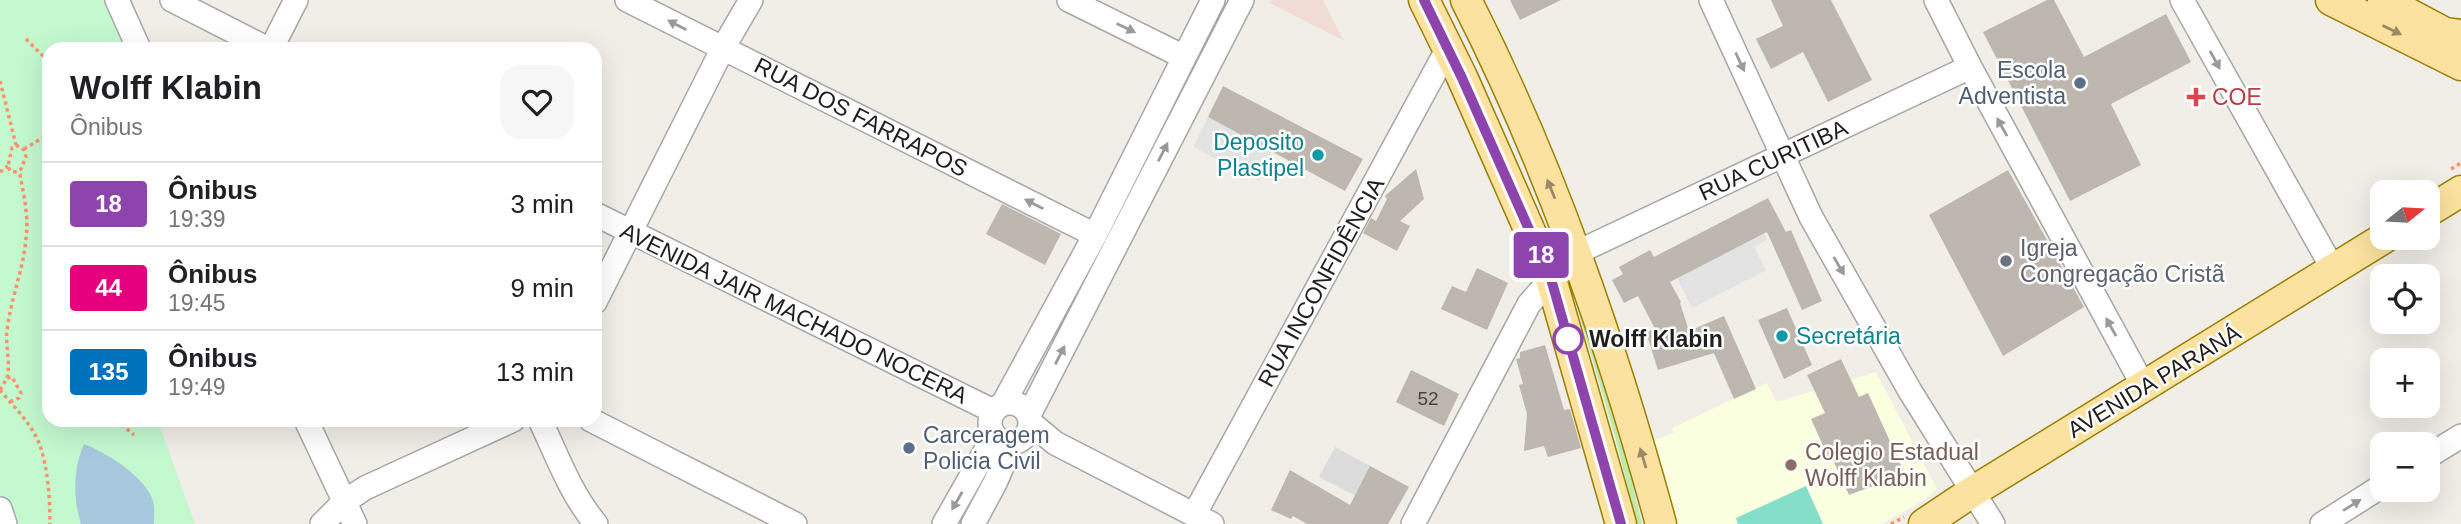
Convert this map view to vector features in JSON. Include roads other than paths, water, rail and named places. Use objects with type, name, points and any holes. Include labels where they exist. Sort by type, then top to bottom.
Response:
[{"type":"main road","points":[[1424,0],[1551,279],[1621,524]]},
{"type":"main road","points":[[1466,0],[1494,54],[1576,253],[1612,358],[1661,524]]},
{"type":"main road","points":[[2331,0],[2461,65]]},
{"type":"main road","points":[[2384,0],[2456,37]]},
{"type":"main road","points":[[2440,204],[2461,191]]},
{"type":"main road","name":"AVENIDA PARANÁ","points":[[1924,524],[2370,247]]},
{"type":"street","points":[[117,0],[135,42]]},
{"type":"street","points":[[172,0],[256,42]]},
{"type":"street","points":[[217,0],[225,26]]},
{"type":"street","points":[[273,42],[296,0]]},
{"type":"street","name":"RUA DOS FARRAPOS","points":[[627,0],[1095,235]]},
{"type":"street","points":[[602,288],[723,48],[751,0]]},
{"type":"street","points":[[1069,0],[1184,57]]},
{"type":"street","points":[[1203,519],[1055,443],[990,427],[1095,235],[1213,0]]},
{"type":"street","points":[[973,524],[995,483],[1017,432],[1242,0]]},
{"type":"street","points":[[1711,0],[1811,217],[1910,391],[1993,524]]},
{"type":"street","points":[[1936,0],[2144,387]]},
{"type":"street","points":[[2182,0],[2333,269]]},
{"type":"street","name":"RUA INCONFIDÊNCIA","points":[[1203,519],[1448,48]]},
{"type":"street","name":"RUA CURITIBA","points":[[1576,253],[1970,67]]},
{"type":"street","name":"AVENIDA JAIR MACHADO NOCERA","points":[[602,218],[998,408],[1018,405],[1017,432]]},
{"type":"street","points":[[1413,524],[1530,304],[1551,279]]},
{"type":"street","points":[[602,426],[795,524]]},
{"type":"street","points":[[309,427],[355,524]]},
{"type":"street","points":[[322,524],[344,502],[365,488],[497,427]]},
{"type":"street","points":[[543,427],[564,474],[596,524]]},
{"type":"street","points":[[944,524],[1017,432]]},
{"type":"street","points":[[2440,449],[2461,436]]},
{"type":"street","points":[[2322,524],[2370,494]]},
{"type":"street","points":[[0,509],[5,524]]},
{"type":"water","points":[[84,444],[114,459],[142,483],[153,501],[154,524],[81,524],[75,484]]},
{"type":"place","name":"Escola Adventista","points":[[2080,83]]},
{"type":"place","name":"COE","points":[[2196,97]]},
{"type":"place","name":"Deposito Plastipel","points":[[1318,155]]},
{"type":"place","name":"Igreja Congregação Cristã","points":[[2006,261]]},
{"type":"place","name":"Secretária","points":[[1782,336]]},
{"type":"place","name":"Wolff Klabin","points":[[1568,339]]},
{"type":"place","name":"Carceragem Policia Civil","points":[[909,448]]},
{"type":"place","name":"Colegio Estadual Wolff Klabin","points":[[1791,465]]}]
